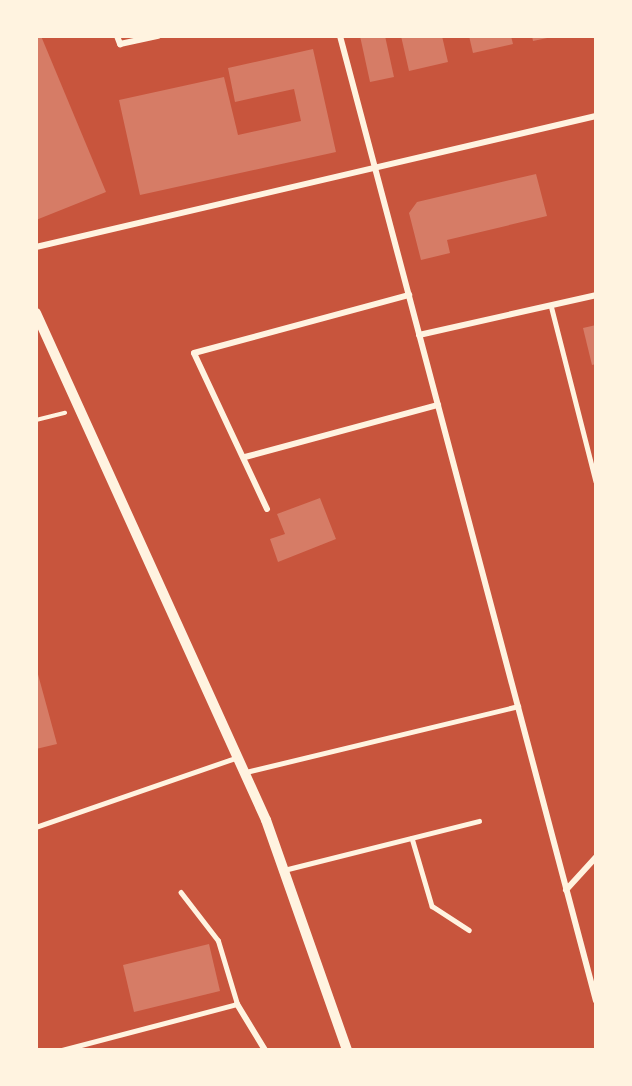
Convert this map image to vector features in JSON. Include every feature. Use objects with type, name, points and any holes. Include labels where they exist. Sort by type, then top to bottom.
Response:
[{"type":"street","points":[[117,36],[120,44],[158,36]]},
{"type":"street","points":[[340,36],[596,1001]]},
{"type":"street","points":[[36,247],[596,116]]},
{"type":"street","points":[[267,509],[245,457],[194,353],[409,295]]},
{"type":"street","points":[[419,334],[596,295]]},
{"type":"street","points":[[36,313],[245,773],[284,870],[347,1050]]},
{"type":"street","points":[[245,457],[438,405]]},
{"type":"street","points":[[566,890],[596,857]]},
{"type":"street","points":[[237,1004],[265,1050]]},
{"type":"lane","points":[[551,305],[596,480]]},
{"type":"lane","points":[[245,773],[518,706]]},
{"type":"lane","points":[[36,827],[238,757]]},
{"type":"lane","points":[[284,870],[479,821]]},
{"type":"lane","points":[[412,838],[432,906],[469,930]]},
{"type":"lane","points":[[62,1050],[237,1004],[218,941],[182,893]]},
{"type":"path","points":[[36,420],[80,409]]},
{"type":"building","points":[[36,36],[41,36],[106,192],[36,220]]},
{"type":"building","points":[[360,36],[385,36],[394,77],[370,82]]},
{"type":"building","points":[[401,36],[442,36],[448,62],[409,71]]},
{"type":"building","points":[[469,36],[511,36],[513,44],[473,53]]},
{"type":"building","points":[[532,36],[552,36],[552,37],[533,41]]},
{"type":"building","points":[[313,49],[336,152],[140,195],[119,100],[224,77],[238,135],[301,121],[294,89],[235,102],[228,68]]},
{"type":"building","points":[[536,174],[547,216],[447,240],[450,253],[421,260],[409,213],[417,202]]},
{"type":"building","points":[[596,325],[596,364],[592,365],[583,328]]},
{"type":"building","points":[[320,498],[336,539],[278,562],[270,539],[285,534],[277,514]]},
{"type":"building","points":[[36,667],[57,744],[36,749]]},
{"type":"building","points":[[209,944],[220,991],[134,1012],[123,965]]}]
